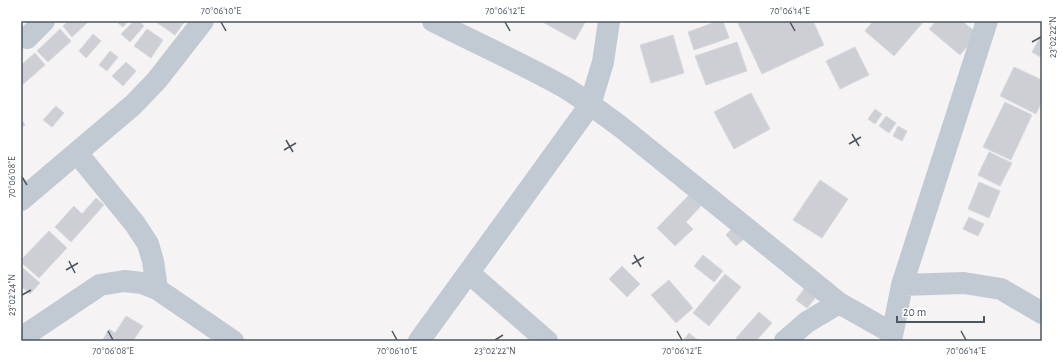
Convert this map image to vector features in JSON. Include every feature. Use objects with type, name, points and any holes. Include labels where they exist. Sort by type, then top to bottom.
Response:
[{"type":"street","points":[[27,38],[44,21]]},
{"type":"street","points":[[21,200],[133,105],[157,80],[203,21]]},
{"type":"street","points":[[433,21],[565,88],[590,105],[621,127],[839,303],[892,337],[902,285],[987,21]]},
{"type":"street","points":[[419,341],[590,105],[603,62],[609,21]]},
{"type":"street","points":[[77,153],[135,224],[148,244],[153,261],[157,289]]},
{"type":"street","points":[[468,273],[547,341]]},
{"type":"street","points":[[21,338],[100,284],[124,282],[142,283],[157,289],[233,341]]},
{"type":"street","points":[[902,285],[964,283],[1001,290],[1042,313]]},
{"type":"street","points":[[785,341],[807,322],[839,303]]},
{"type":"building","points":[[68,21],[89,21],[72,37],[63,26]]},
{"type":"building","points":[[120,21],[128,21],[123,27],[118,23]]},
{"type":"building","points":[[134,21],[139,21],[144,26],[130,42],[121,34]]},
{"type":"building","points":[[185,21],[175,35],[156,22]]},
{"type":"building","points":[[541,21],[586,21],[575,40]]},
{"type":"building","points":[[718,21],[723,21],[729,38],[694,50],[688,32]]},
{"type":"building","points":[[737,21],[813,21],[824,45],[762,74]]},
{"type":"building","points":[[873,21],[924,21],[894,56],[865,31]]},
{"type":"building","points":[[936,21],[962,21],[978,34],[960,55],[929,29]]},
{"type":"building","points":[[60,29],[71,41],[48,62],[37,51]]},
{"type":"building","points":[[147,29],[163,40],[151,58],[134,46]]},
{"type":"building","points":[[93,34],[101,41],[86,58],[79,51]]},
{"type":"building","points":[[1042,34],[1042,58],[1032,52]]},
{"type":"building","points":[[673,35],[684,73],[651,83],[640,45]]},
{"type":"building","points":[[737,42],[747,71],[706,85],[695,56]]},
{"type":"building","points":[[855,47],[869,75],[840,89],[826,61]]},
{"type":"building","points":[[110,51],[118,57],[107,71],[99,65]]},
{"type":"building","points":[[35,53],[45,65],[21,86],[21,65]]},
{"type":"building","points":[[126,62],[136,71],[123,86],[112,76]]},
{"type":"building","points":[[1014,67],[1042,80],[1042,101],[1036,114],[1000,96]]},
{"type":"building","points":[[751,93],[770,129],[734,149],[714,112]]},
{"type":"building","points":[[1005,102],[1032,115],[1011,160],[983,147]]},
{"type":"building","points":[[56,106],[64,113],[52,127],[43,120]]},
{"type":"building","points":[[875,109],[882,114],[875,124],[868,119]]},
{"type":"building","points":[[886,116],[896,123],[889,133],[879,126]]},
{"type":"building","points":[[21,119],[25,125],[21,128]]},
{"type":"building","points":[[898,126],[907,131],[902,141],[893,136]]},
{"type":"building","points":[[989,152],[1012,163],[1000,186],[978,175]]},
{"type":"building","points":[[21,175],[31,187],[21,196]]},
{"type":"building","points":[[820,180],[848,199],[822,238],[793,220]]},
{"type":"building","points":[[979,182],[1000,191],[989,218],[968,209]]},
{"type":"building","points":[[690,194],[701,206],[686,222],[693,229],[675,246],[657,228]]},
{"type":"building","points":[[96,198],[104,205],[71,242],[55,227],[74,206],[82,214]]},
{"type":"building","points":[[969,217],[984,224],[978,236],[963,229]]},
{"type":"building","points":[[733,227],[745,238],[736,246],[726,235]]},
{"type":"building","points":[[49,231],[67,248],[39,278],[21,262],[21,260]]},
{"type":"building","points":[[703,255],[723,271],[714,282],[694,266]]},
{"type":"building","points":[[622,266],[640,284],[627,297],[609,279]]},
{"type":"building","points":[[23,268],[40,283],[30,294],[21,286],[21,270]]},
{"type":"building","points":[[725,274],[741,287],[709,326],[693,313]]},
{"type":"building","points":[[669,280],[693,308],[676,323],[651,295]]},
{"type":"building","points":[[806,286],[817,296],[807,308],[796,300]]},
{"type":"building","points":[[759,312],[772,323],[756,341],[739,341],[736,338]]},
{"type":"building","points":[[126,316],[143,326],[133,341],[102,341],[109,329],[115,333]]},
{"type":"building","points":[[689,333],[699,341],[683,341]]}]
